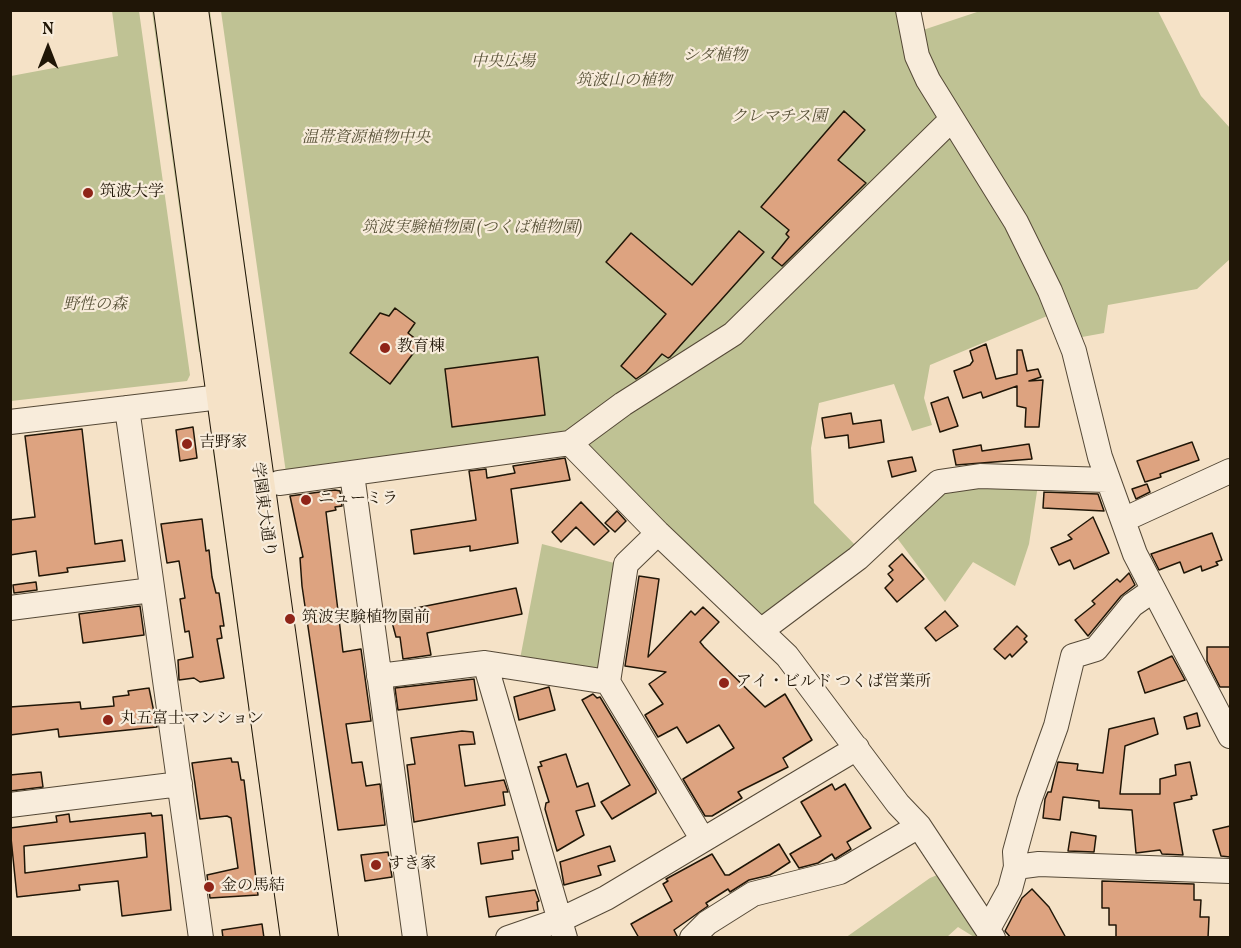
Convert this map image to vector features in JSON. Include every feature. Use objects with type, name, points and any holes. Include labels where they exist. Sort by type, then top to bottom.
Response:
[{"type":"main road","name":"学園東大通り","points":[[169,10],[235,396],[323,938]]},
{"type":"main road","name":"学園東大通り","points":[[193,10],[296,938]]},
{"type":"street","points":[[908,10],[917,56],[928,80],[1016,222],[1050,291],[1074,351],[1107,480],[1123,520],[1152,591],[1229,731]]},
{"type":"street","points":[[279,483],[570,443],[623,404],[733,334],[952,119]]},
{"type":"street","points":[[10,423],[235,396]]},
{"type":"street","points":[[128,408],[201,938]]},
{"type":"street","points":[[570,443],[658,533],[762,630],[811,685],[898,804],[919,826],[990,933]]},
{"type":"street","points":[[1123,520],[1230,471]]},
{"type":"street","points":[[352,474],[416,938]]},
{"type":"street","points":[[762,630],[858,558],[939,482],[980,476],[1107,480]]},
{"type":"street","points":[[658,533],[626,564],[608,682],[703,840]]},
{"type":"street","points":[[10,608],[152,590]]},
{"type":"street","points":[[990,933],[1010,889],[1016,867],[1016,852],[1029,801],[1056,726],[1073,656],[1096,649],[1132,605],[1152,591]]},
{"type":"street","points":[[379,676],[485,663],[608,682]]},
{"type":"street","points":[[485,663],[563,929]]},
{"type":"street","points":[[508,938],[563,929],[606,898],[857,748]]},
{"type":"street","points":[[10,805],[180,784]]},
{"type":"street","points":[[692,938],[707,923],[753,894],[840,872],[919,826]]},
{"type":"street","points":[[1016,867],[1039,864],[1230,871]]},
{"type":"green space","name":"野性の森","points":[[112,11],[139,11],[190,375],[187,381],[11,401],[11,76],[118,56]]},
{"type":"green space","points":[[152,11],[159,11],[206,352],[199,352]]},
{"type":"green space","points":[[203,11],[210,11],[256,346],[249,347]]},
{"type":"green space","name":"筑波実験植物園 (つくば植物園)","points":[[221,11],[901,11],[941,123],[727,330],[559,439],[286,473]]},
{"type":"green space","points":[[980,11],[1158,11],[1201,96],[1230,128],[1230,259],[1197,289],[1108,305],[1104,333],[1082,337],[926,57],[923,30]]},
{"type":"green space","points":[[947,135],[957,136],[1052,314],[930,365],[924,398],[932,425],[912,431],[894,384],[819,403],[811,448],[814,503],[858,548],[762,618],[585,446],[585,440],[738,340]]},
{"type":"green space","points":[[219,443],[287,937],[280,937],[212,444]]},
{"type":"green space","points":[[942,485],[1038,485],[1029,544],[1015,586],[973,562],[945,602],[894,534]]},
{"type":"green space","points":[[542,544],[618,564],[604,667],[597,672],[520,659]]},
{"type":"green space","points":[[944,872],[982,937],[974,937],[958,927],[947,937],[845,938],[930,878]]},
{"type":"building","points":[[844,111],[865,130],[838,160],[866,183],[782,266],[772,258],[789,237],[786,234],[789,230],[761,207]]},
{"type":"building","points":[[739,231],[764,252],[670,357],[662,354],[646,372],[636,379],[621,366],[666,314],[606,262],[631,233],[692,285]]},
{"type":"building","name":"教育棟","points":[[395,308],[415,323],[408,333],[421,343],[390,384],[350,353],[380,313],[389,316]]},
{"type":"building","points":[[986,344],[996,379],[1017,374],[1017,350],[1022,350],[1027,371],[1038,369],[1041,377],[1029,381],[1043,380],[1039,427],[1025,427],[1026,408],[1017,406],[1017,386],[983,398],[981,392],[963,398],[954,371],[970,365],[973,361],[970,351]]},
{"type":"building","points":[[538,357],[545,415],[452,427],[445,369]]},
{"type":"building","points":[[948,397],[958,426],[940,432],[931,403]]},
{"type":"building","points":[[851,413],[853,424],[881,420],[884,442],[849,448],[848,435],[825,438],[822,418]]},
{"type":"building","name":"吉野家","points":[[193,427],[197,458],[180,461],[176,430]]},
{"type":"building","points":[[82,429],[95,544],[122,540],[125,561],[67,568],[68,572],[39,576],[36,551],[10,555],[10,520],[35,517],[25,436]]},
{"type":"building","points":[[1192,442],[1199,460],[1145,482],[1137,461]]},
{"type":"building","points":[[1029,444],[1032,459],[956,465],[953,450],[981,445],[982,451]]},
{"type":"building","points":[[912,457],[916,471],[892,477],[888,461]]},
{"type":"building","points":[[565,458],[570,480],[511,489],[518,543],[470,551],[470,546],[414,554],[411,530],[476,520],[469,471],[486,469],[487,478],[515,473],[513,466]]},
{"type":"building","points":[[1147,484],[1150,492],[1136,499],[1132,489]]},
{"type":"building","points":[[340,491],[342,506],[326,512],[343,652],[361,649],[371,721],[346,724],[352,763],[362,762],[366,786],[380,784],[385,825],[338,830],[302,586],[300,558],[303,557],[290,496]]},
{"type":"building","points":[[1044,492],[1098,494],[1104,511],[1043,508]]},
{"type":"building","points":[[581,502],[609,531],[594,545],[576,527],[561,542],[552,532]]},
{"type":"building","points":[[617,511],[626,521],[615,532],[605,523]]},
{"type":"building","points":[[1093,517],[1109,553],[1074,569],[1070,560],[1059,565],[1051,548],[1072,539],[1068,535]]},
{"type":"building","points":[[202,519],[206,551],[209,550],[212,577],[216,593],[219,593],[224,626],[220,626],[222,638],[217,639],[224,678],[200,682],[194,678],[179,680],[178,660],[193,657],[189,631],[185,632],[180,599],[185,598],[179,561],[167,563],[161,524]]},
{"type":"building","points":[[1212,533],[1222,560],[1216,562],[1218,565],[1202,571],[1201,566],[1184,573],[1180,562],[1159,570],[1151,554]]},
{"type":"building","points":[[902,554],[924,579],[897,602],[885,588],[893,580],[888,574],[893,570],[889,566]]},
{"type":"building","points":[[1129,573],[1135,585],[1121,596],[1088,636],[1075,620],[1095,604],[1092,601],[1117,579],[1120,582]]},
{"type":"building","points":[[639,576],[659,579],[648,657],[691,611],[695,615],[703,607],[719,622],[700,642],[704,647],[765,707],[785,694],[812,740],[783,758],[788,767],[738,792],[742,798],[712,816],[705,816],[683,779],[734,748],[719,725],[687,743],[677,727],[658,737],[645,715],[663,704],[649,684],[666,672],[625,666]]},
{"type":"building","points":[[36,582],[37,590],[14,593],[13,585]]},
{"type":"building","points":[[516,588],[522,614],[427,633],[431,655],[403,659],[400,637],[396,637],[392,622],[398,620],[396,612]]},
{"type":"building","points":[[140,606],[144,635],[83,643],[79,614]]},
{"type":"building","points":[[945,611],[958,626],[936,641],[925,628]]},
{"type":"building","points":[[1017,626],[1027,636],[1024,639],[1027,642],[1012,657],[1010,654],[1005,659],[994,649]]},
{"type":"building","points":[[1207,647],[1230,647],[1230,687],[1220,687],[1207,661]]},
{"type":"building","points":[[1172,656],[1185,680],[1145,693],[1138,672]]},
{"type":"building","points":[[474,679],[477,700],[398,710],[395,688]]},
{"type":"building","points":[[549,687],[555,710],[519,720],[514,697]]},
{"type":"building","name":"丸五富士マンション","points":[[149,688],[157,727],[59,737],[58,729],[10,735],[10,707],[80,702],[81,709],[114,706],[113,697],[129,695],[128,691]]},
{"type":"building","points":[[593,694],[597,698],[600,697],[656,790],[656,793],[612,819],[601,802],[630,785],[582,700]]},
{"type":"building","points":[[1197,713],[1200,726],[1187,729],[1184,717]]},
{"type":"building","points":[[1154,718],[1158,734],[1125,746],[1120,794],[1160,794],[1160,779],[1176,775],[1175,765],[1190,762],[1197,795],[1191,796],[1192,799],[1174,803],[1183,855],[1162,854],[1160,850],[1136,853],[1132,810],[1099,808],[1099,801],[1063,797],[1060,820],[1043,818],[1045,799],[1048,792],[1051,792],[1058,762],[1078,764],[1077,770],[1103,773],[1109,729]]},
{"type":"building","points":[[462,731],[473,732],[475,744],[459,745],[465,786],[504,780],[508,792],[503,792],[505,805],[414,822],[407,765],[415,764],[411,738]]},
{"type":"building","points":[[566,754],[577,787],[588,783],[595,806],[576,811],[584,835],[557,851],[545,809],[546,803],[549,802],[538,767],[542,766],[540,762]]},
{"type":"building","points":[[231,758],[232,762],[238,762],[241,780],[244,780],[258,895],[210,898],[207,875],[238,868],[231,818],[227,816],[200,819],[192,763]]},
{"type":"building","points":[[41,772],[43,787],[10,791],[10,775]]},
{"type":"building","points":[[832,784],[835,790],[845,784],[871,828],[847,842],[851,849],[835,859],[832,854],[818,863],[799,868],[790,854],[821,836],[801,802]]},
{"type":"building","points":[[151,813],[152,816],[162,815],[171,910],[122,916],[118,881],[79,885],[80,890],[17,897],[10,828],[57,822],[56,816],[69,814],[70,822]],"holes":[[[145,833],[147,857],[25,873],[24,846]]]},
{"type":"building","points":[[1230,826],[1230,857],[1221,856],[1213,830]]},
{"type":"building","points":[[1071,832],[1096,836],[1094,852],[1068,851]]},
{"type":"building","points":[[518,837],[519,850],[512,851],[513,859],[481,864],[478,843]]},
{"type":"building","points":[[779,844],[790,862],[770,875],[749,880],[730,892],[728,889],[706,903],[708,906],[674,930],[678,938],[639,938],[631,924],[672,901],[663,884],[668,881],[666,879],[712,854],[725,875],[729,875]]},
{"type":"building","points":[[610,846],[615,861],[598,866],[601,875],[564,885],[560,862]]},
{"type":"building","name":"すき家","points":[[388,852],[392,877],[365,881],[361,855]]},
{"type":"building","points":[[1102,881],[1194,884],[1194,900],[1201,900],[1200,917],[1209,917],[1208,938],[1116,938],[1116,925],[1109,925],[1109,908],[1102,908]]},
{"type":"building","points":[[1032,889],[1049,907],[1066,938],[1011,938],[1005,931],[1022,898]]},
{"type":"building","points":[[535,890],[539,901],[537,902],[538,910],[489,917],[486,897]]},
{"type":"building","points":[[262,924],[264,938],[223,938],[222,930]]},
{"type":"place","name":"筑波大学","points":[[88,193]]},
{"type":"place","name":"教育棟","points":[[385,348]]},
{"type":"place","name":"吉野家","points":[[187,444]]},
{"type":"place","name":"ニューミラ","points":[[306,500]]},
{"type":"place","name":"筑波実験植物園前","points":[[290,619]]},
{"type":"place","name":"アイ・ビルド つくば営業所","points":[[724,683]]},
{"type":"place","name":"丸五富士マンション","points":[[108,720]]},
{"type":"place","name":"すき家","points":[[376,865]]},
{"type":"place","name":"金の馬結","points":[[209,887]]},
{"type":"park label","name":"シダ植物","points":[[715,57]]},
{"type":"park label","name":"中央広場","points":[[503,63]]},
{"type":"park label","name":"筑波山の植物","points":[[624,82]]},
{"type":"park label","name":"クレマチス園","points":[[779,118]]},
{"type":"park label","name":"温帯資源植物中央","points":[[366,139]]}]
